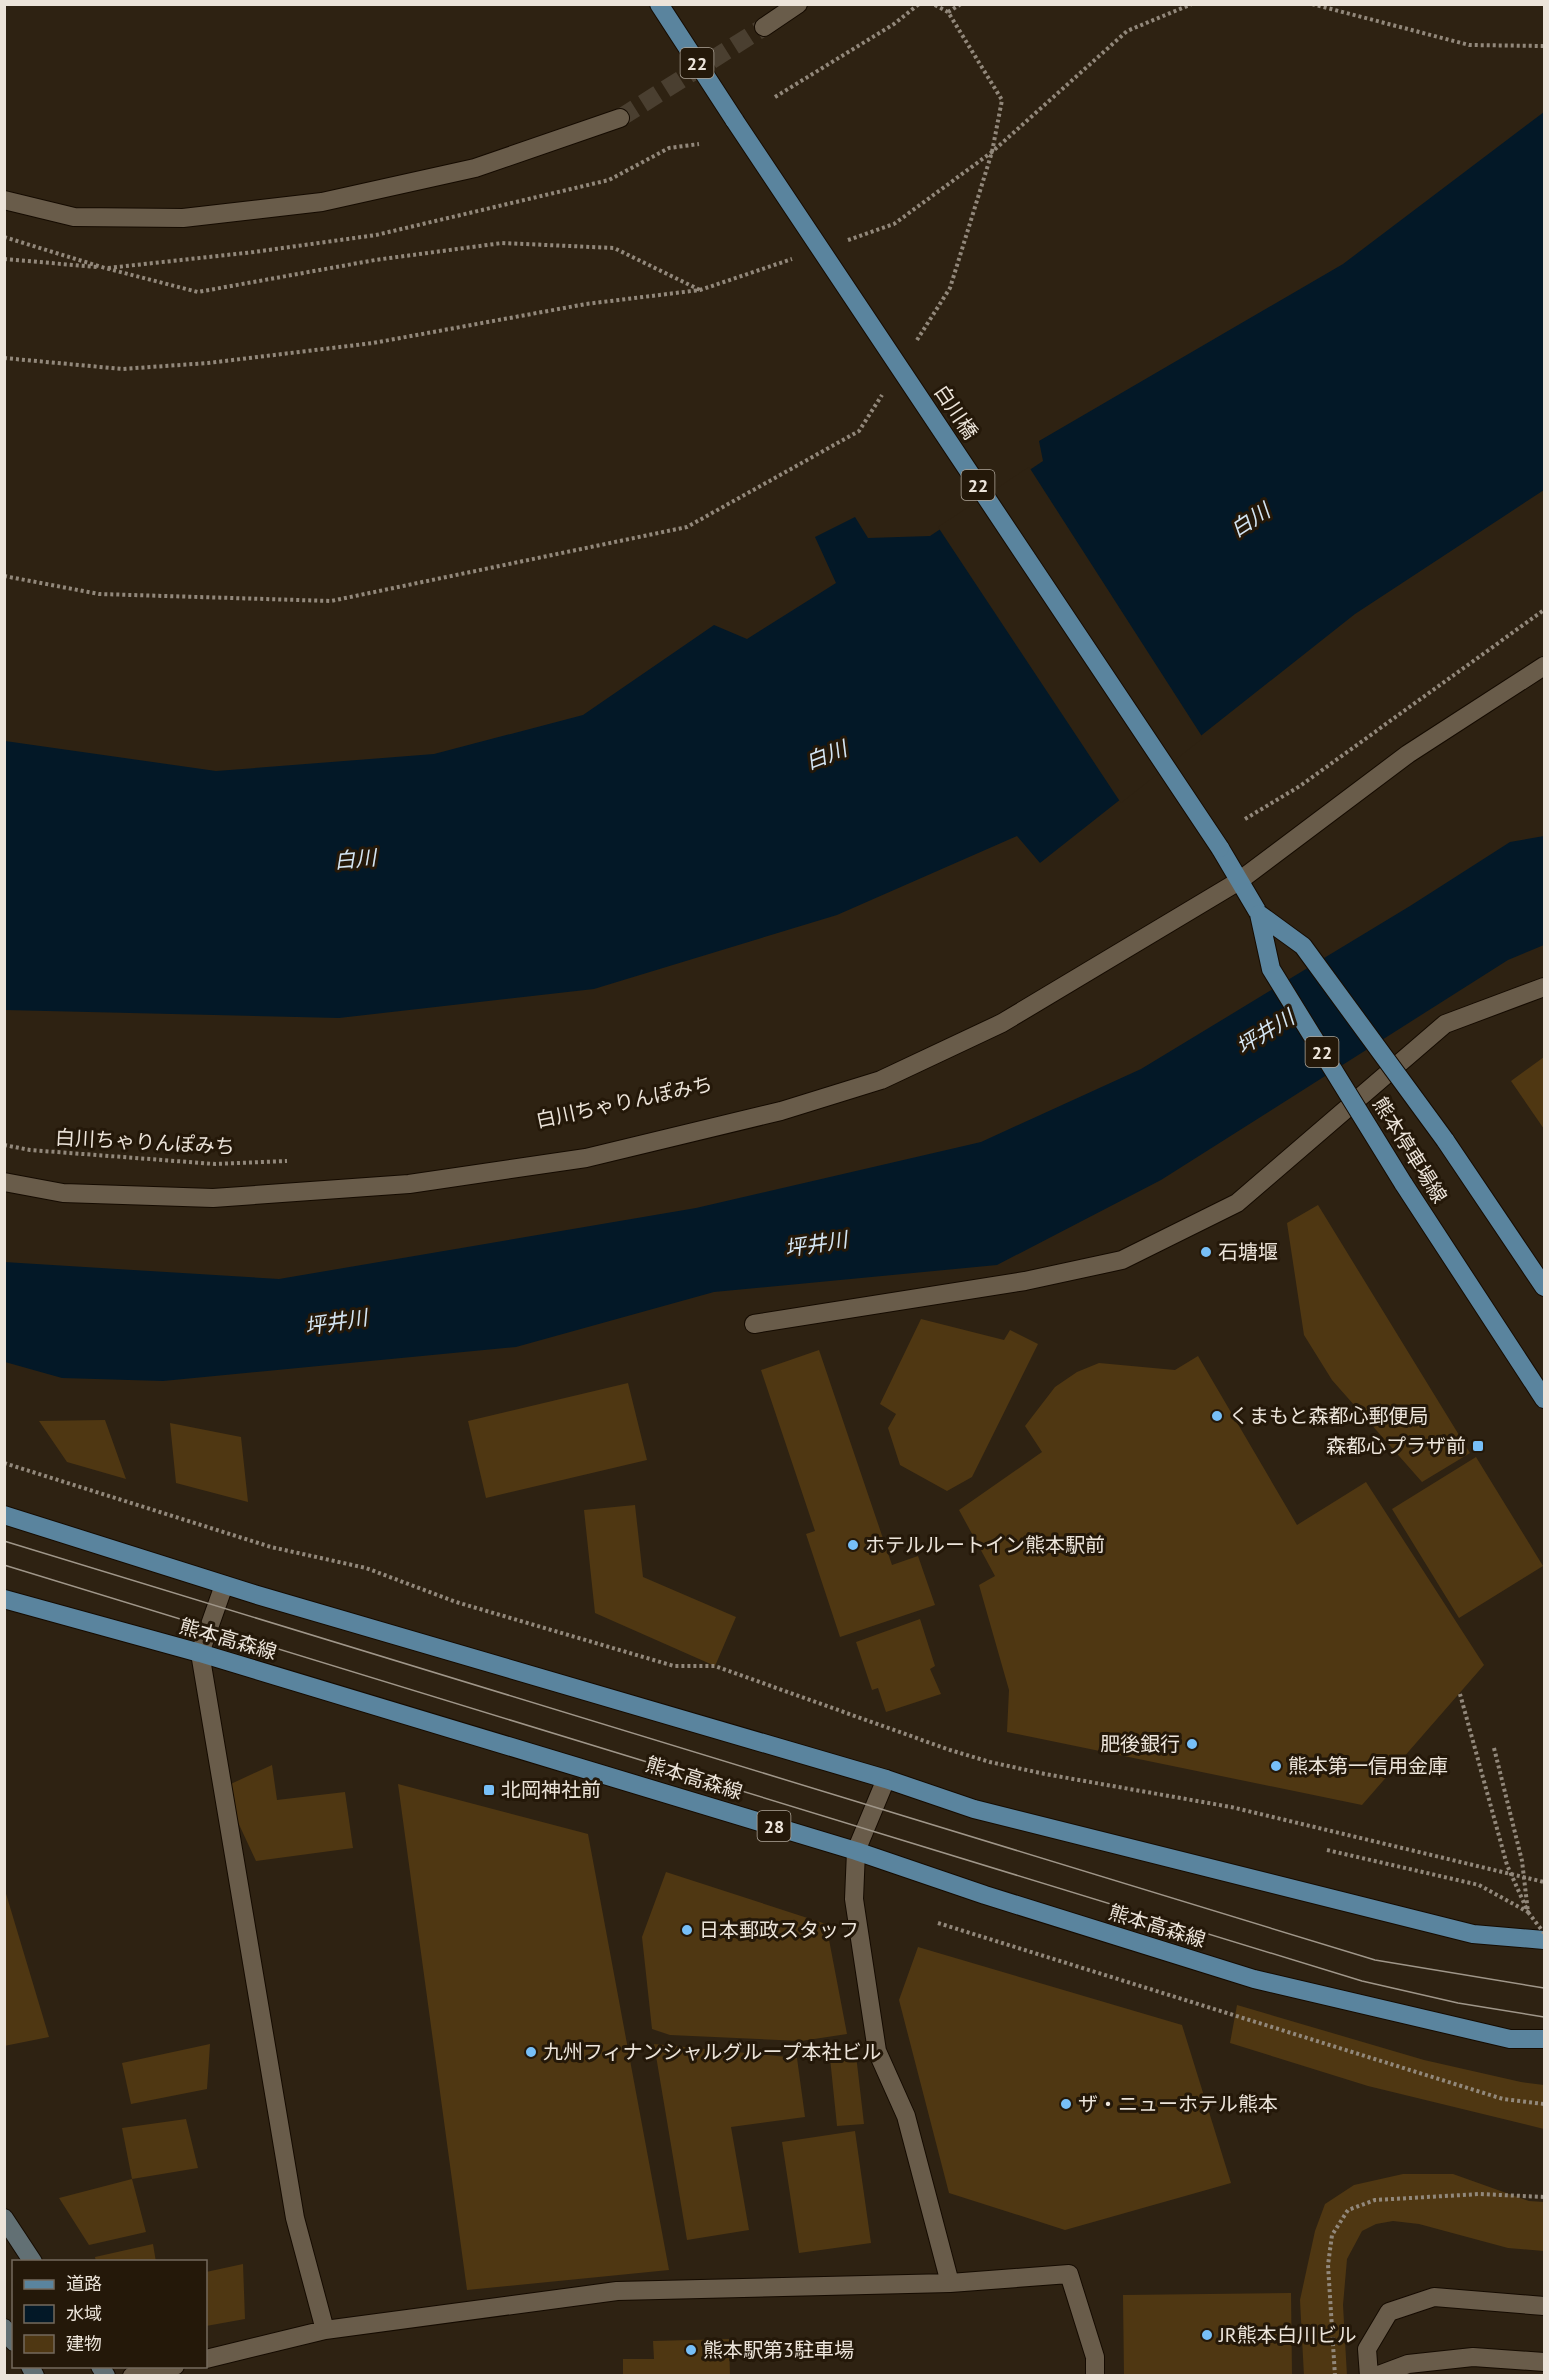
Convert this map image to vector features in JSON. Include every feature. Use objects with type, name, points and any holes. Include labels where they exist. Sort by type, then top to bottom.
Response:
[{"type":"main road","name":"白川橋","points":[[658,4],[1220,848]]},
{"type":"main road","name":"熊本停車場線","points":[[1220,848],[1259,914],[1271,969],[1403,1183],[1545,1399]]},
{"type":"main road","name":"熊本停車場線","points":[[1259,914],[1303,946],[1445,1140],[1545,1287]]},
{"type":"main road","points":[[4,1515],[224,1585],[886,1779],[974,1809],[1473,1934],[1545,1940]]},
{"type":"main road","name":"熊本高森線","points":[[4,1599],[200,1653],[856,1851],[985,1895],[1254,1979],[1510,2039],[1545,2039]]},
{"type":"main road","points":[[4,2218],[32,2260]]},
{"type":"street","points":[[764,27],[798,4]]},
{"type":"street","points":[[4,200],[74,217],[183,218],[322,202],[475,168],[620,118]]},
{"type":"street","points":[[4,1182],[63,1193],[213,1198],[409,1184],[586,1158],[747,1119],[881,1080],[1002,1023],[1239,881],[1408,754],[1545,666]]},
{"type":"street","points":[[754,1324],[1025,1281],[1122,1260],[1237,1203],[1445,1024],[1545,987]]},
{"type":"street","points":[[224,1585],[200,1653],[295,2218],[325,2330]]},
{"type":"street","points":[[886,1779],[856,1851],[854,1899],[877,2051],[906,2116],[950,2283]]},
{"type":"street","points":[[207,2359],[325,2330],[617,2291],[950,2283],[1069,2274],[1095,2357],[1095,2376]]},
{"type":"street","points":[[1369,2376],[1367,2349],[1389,2312],[1434,2297],[1545,2306]]},
{"type":"street","points":[[1376,2376],[1408,2364],[1473,2357],[1545,2362]]},
{"type":"street","points":[[132,2376],[170,2368]]},
{"type":"path","points":[[775,97],[894,24],[919,4]]},
{"type":"path","points":[[914,345],[950,288],[992,152],[1002,100],[948,12],[933,4]]},
{"type":"path","points":[[948,12],[961,4]]},
{"type":"path","points":[[840,243],[894,225],[992,152],[1126,31],[1192,4]]},
{"type":"path","points":[[1312,4],[1469,45],[1545,46]]},
{"type":"path","points":[[4,237],[105,268],[198,292],[375,260],[502,243],[614,248],[700,290]]},
{"type":"path","points":[[4,358],[122,369],[208,363],[373,343],[586,304],[700,290],[797,257]]},
{"type":"path","points":[[4,576],[99,594],[331,601],[343,599],[687,527],[859,431],[883,393]]},
{"type":"path","points":[[1245,819],[1300,786],[1545,610]]},
{"type":"path","name":"白川ちゃりんぽみち","points":[[4,1145],[30,1150],[215,1164],[298,1160]]},
{"type":"path","points":[[4,1463],[271,1546],[366,1568],[456,1602],[674,1666],[715,1666],[950,1750],[990,1762],[1231,1807],[1545,1882]]},
{"type":"path","points":[[1460,1694],[1507,1865],[1528,1912],[1545,1933]]},
{"type":"path","points":[[1494,1748],[1522,1861],[1528,1912]]},
{"type":"path","points":[[1327,1850],[1479,1885],[1528,1912]]},
{"type":"path","points":[[938,1923],[1503,2099],[1545,2104]]},
{"type":"path","points":[[1335,2376],[1328,2265],[1332,2235],[1348,2210],[1375,2200],[1480,2194],[1545,2197]]},
{"type":"water","name":"白川","points":[[1544,112],[1544,490],[1355,614],[1040,863],[1017,836],[837,915],[594,989],[339,1018],[5,1010],[5,741],[216,771],[434,754],[583,715],[714,625],[747,639],[836,583],[815,537],[855,517],[868,538],[930,536],[1043,461],[1039,441],[1343,264]]},
{"type":"water","name":"坪井川","points":[[1544,836],[1544,945],[1508,960],[1161,1180],[997,1265],[714,1292],[516,1347],[163,1381],[62,1378],[5,1362],[4,1262],[279,1279],[696,1208],[981,1142],[1141,1069],[1410,906],[1510,842]]},
{"type":"pier","points":[[1029,467],[1203,738],[1121,803],[938,527]]},
{"type":"building","points":[[1544,1057],[1544,1129],[1511,1081]]},
{"type":"building","points":[[1318,1205],[1470,1453],[1422,1482],[1332,1380],[1304,1335],[1287,1223]]},
{"type":"building","points":[[921,1319],[1004,1340],[1010,1330],[1038,1344],[972,1477],[947,1491],[900,1465],[888,1428],[896,1414],[880,1404]]},
{"type":"building","points":[[819,1350],[892,1565],[918,1556],[935,1605],[840,1637],[806,1534],[815,1531],[761,1370]]},
{"type":"building","points":[[1198,1356],[1297,1525],[1366,1482],[1484,1665],[1362,1805],[1007,1732],[1009,1690],[979,1585],[995,1576],[959,1510],[1042,1452],[1025,1426],[1055,1387],[1077,1372],[1099,1363],[1175,1370]]},
{"type":"building","points":[[628,1383],[647,1460],[486,1498],[468,1421]]},
{"type":"building","points":[[105,1420],[126,1479],[67,1462],[39,1421]]},
{"type":"building","points":[[170,1423],[241,1437],[248,1502],[176,1483]]},
{"type":"building","points":[[1476,1457],[1543,1566],[1459,1618],[1392,1509]]},
{"type":"building","points":[[635,1505],[643,1577],[736,1617],[715,1666],[595,1613],[584,1510]]},
{"type":"building","points":[[920,1619],[935,1666],[930,1669],[941,1694],[886,1712],[878,1688],[872,1690],[856,1642]]},
{"type":"building","points":[[272,1765],[277,1800],[345,1792],[353,1848],[256,1861],[222,1788]]},
{"type":"building","name":"九州フィナンシャルグループ本社ビル","points":[[398,1784],[588,1834],[669,2270],[467,2290]]},
{"type":"building","points":[[666,1872],[826,1924],[847,2034],[801,2041],[670,2035],[652,2029],[642,1937]]},
{"type":"building","points":[[4,1887],[49,2037],[4,2046]]},
{"type":"building","name":"ザ・ニューホテル熊本","points":[[918,1947],[1182,2025],[1231,2183],[1065,2230],[949,2193],[899,2000]]},
{"type":"building","points":[[1237,2005],[1424,2060],[1544,2085],[1544,2129],[1368,2086],[1230,2043]]},
{"type":"building","points":[[210,2044],[207,2089],[131,2104],[122,2063]]},
{"type":"building","points":[[654,2044],[797,2058],[805,2117],[731,2127],[749,2230],[687,2240]]},
{"type":"building","points":[[856,2055],[864,2124],[837,2126],[830,2058]]},
{"type":"building","points":[[186,2119],[198,2168],[132,2179],[122,2128]]},
{"type":"building","points":[[855,2131],[871,2243],[799,2253],[782,2142]]},
{"type":"building","points":[[1403,2174],[1453,2174],[1529,2201],[1544,2202],[1544,2251],[1508,2248],[1419,2224],[1393,2221],[1376,2224],[1362,2231],[1347,2259],[1343,2305],[1347,2376],[1304,2376],[1300,2300],[1315,2231],[1325,2204],[1354,2185]]},
{"type":"building","points":[[132,2179],[146,2232],[89,2245],[59,2198]]},
{"type":"building","points":[[153,2244],[156,2260],[96,2260],[95,2257]]},
{"type":"building","points":[[243,2264],[245,2319],[207,2326],[207,2272]]},
{"type":"building","name":"JR熊本白川ビル","points":[[1291,2293],[1292,2376],[1124,2376],[1123,2295]]},
{"type":"building","name":"熊本駅第3駐車場","points":[[729,2339],[730,2376],[623,2376],[623,2359],[654,2359],[653,2341]]},
{"type":"tunnel","points":[[620,118],[764,27]]},
{"type":"tram line","points":[[4,1541],[1375,1960],[1544,1988]]},
{"type":"tram line","points":[[4,1565],[1362,1981],[1458,2003],[1544,2017]]},
{"type":"place","name":"石塘堰","points":[[1206,1252]]},
{"type":"place","name":"くまもと森都心郵便局","points":[[1217,1416]]},
{"type":"place","name":"森都心プラザ前","points":[[1478,1446]]},
{"type":"place","name":"ホテルルートイン熊本駅前","points":[[853,1545]]},
{"type":"place","name":"肥後銀行","points":[[1192,1744]]},
{"type":"place","name":"熊本第一信用金庫","points":[[1276,1766]]},
{"type":"place","name":"北岡神社前","points":[[489,1790]]},
{"type":"place","name":"日本郵政スタッフ","points":[[687,1930]]},
{"type":"place","name":"九州フィナンシャルグループ本社ビル","points":[[531,2052]]},
{"type":"place","name":"ザ・ニューホテル熊本","points":[[1066,2104]]},
{"type":"place","name":"JR熊本白川ビル","points":[[1207,2335]]},
{"type":"place","name":"熊本駅第3駐車場","points":[[691,2350]]}]
